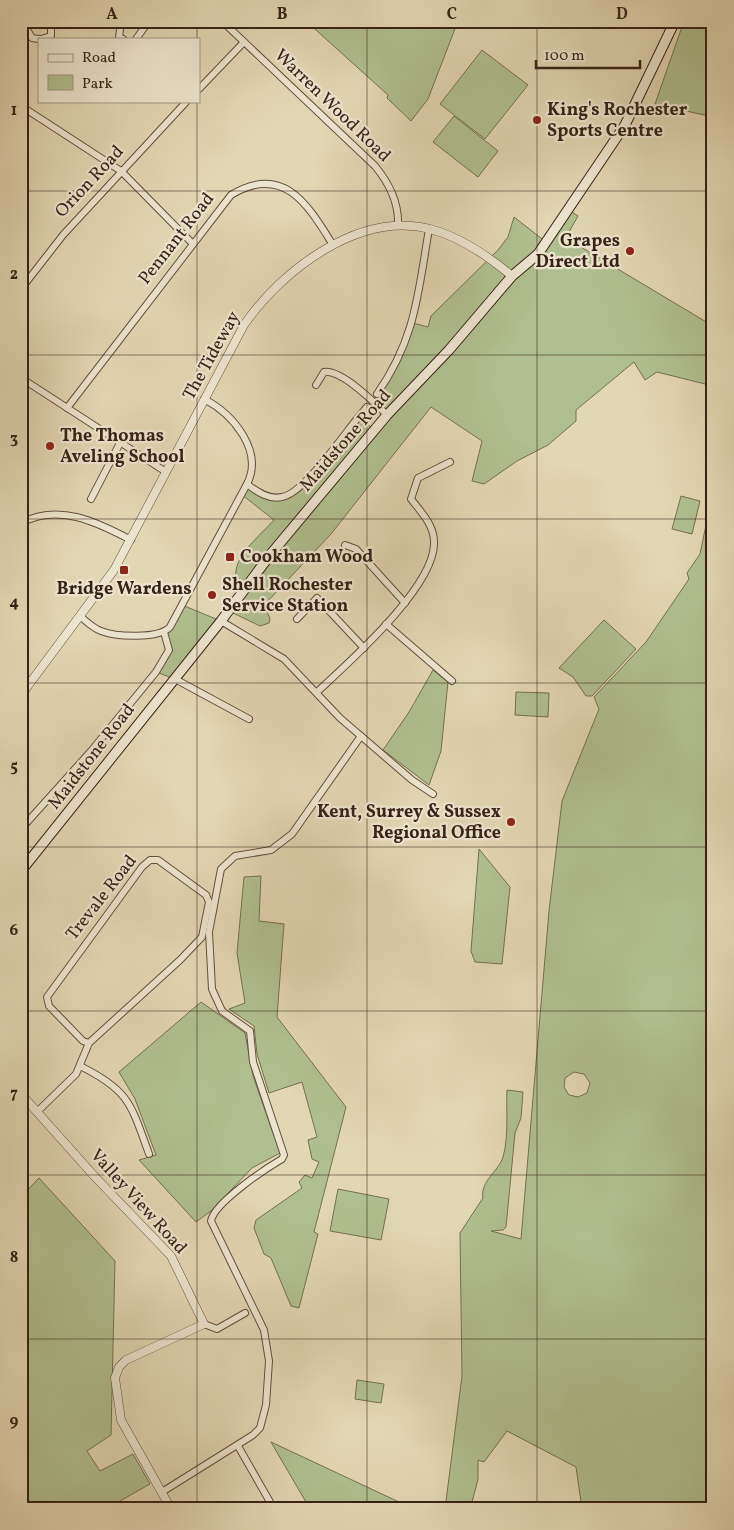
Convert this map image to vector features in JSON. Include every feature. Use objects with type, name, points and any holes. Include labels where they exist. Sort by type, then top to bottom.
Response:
[{"type":"main road","name":"Maidstone Road","points":[[21,871],[221,622],[270,555],[388,415],[449,350],[512,276],[538,254],[625,125],[675,21]]},
{"type":"street","points":[[22,21],[32,38],[38,39]]},
{"type":"street","points":[[44,38],[51,36],[51,21]]},
{"type":"street","points":[[120,38],[121,21]]},
{"type":"street","points":[[137,38],[150,21]]},
{"type":"street","name":"Warren Wood Road","points":[[222,21],[375,166],[394,198],[398,212],[398,225]]},
{"type":"street","points":[[200,88],[244,42]]},
{"type":"street","name":"Orion Road","points":[[21,289],[63,235],[186,102]]},
{"type":"street","points":[[22,109],[121,171],[192,243]]},
{"type":"street","name":"Pennant Road","points":[[67,408],[231,194],[247,187],[265,184],[294,192],[307,205],[333,245]]},
{"type":"street","name":"The Tideway","points":[[21,695],[106,583],[131,540],[204,399],[256,308],[295,269],[333,245],[363,233],[398,225],[429,229],[462,242],[493,260],[512,276]]},
{"type":"street","name":"Maidstone Road","points":[[376,394],[394,366],[413,323],[429,229]]},
{"type":"street","points":[[316,385],[324,372],[331,371],[350,383],[388,415]]},
{"type":"street","points":[[21,378],[166,472]]},
{"type":"street","points":[[81,617],[103,632],[151,636],[164,632],[170,627],[247,484],[252,469],[251,452],[226,414],[204,399]]},
{"type":"street","name":"Maidstone Road","points":[[247,484],[264,495],[273,497],[292,493],[318,468],[367,407]]},
{"type":"street","points":[[91,498],[120,443]]},
{"type":"street","points":[[317,692],[364,648],[405,603],[431,562],[434,543],[431,527],[411,499],[418,478],[450,462]]},
{"type":"street","points":[[21,523],[48,515],[84,517],[131,540]]},
{"type":"street","points":[[345,545],[356,549],[405,603]]},
{"type":"street","points":[[297,619],[317,598],[364,648]]},
{"type":"street","points":[[221,622],[284,659],[361,736],[412,780],[433,794]]},
{"type":"street","points":[[386,624],[452,681]]},
{"type":"street","name":"Maidstone Road","points":[[21,829],[92,750],[160,666],[169,650],[164,632]]},
{"type":"street","points":[[175,679],[249,719]]},
{"type":"street","points":[[162,1492],[254,1435],[260,1427],[268,1392],[269,1359],[263,1328],[211,1220],[218,1207],[256,1174],[282,1159],[284,1154],[253,1062],[250,1031],[224,1013],[214,996],[209,943],[211,919],[221,871],[225,864],[236,855],[271,850],[292,834],[361,736]]},
{"type":"street","name":"Trevale Road","points":[[38,1112],[61,1090],[80,1066],[89,1043],[180,960],[202,937],[209,902],[206,895],[158,860],[150,860],[142,867],[47,997],[49,1006],[83,1041],[89,1043]]},
{"type":"street","points":[[80,1066],[100,1075],[120,1090],[135,1114],[149,1154]]},
{"type":"street","name":"Valley View Road","points":[[21,1094],[96,1178],[171,1256],[204,1324]]},
{"type":"street","points":[[160,1509],[169,1506],[121,1420],[116,1378],[119,1367],[126,1360],[204,1324],[217,1328],[246,1313]]},
{"type":"street","points":[[238,1446],[274,1509]]},
{"type":"green space","points":[[306,21],[458,21],[428,99],[411,121],[387,98],[388,95]]},
{"type":"green space","points":[[684,21],[713,21],[713,117],[655,104]]},
{"type":"green space","points":[[482,50],[528,85],[485,139],[440,104]]},
{"type":"green space","points":[[454,116],[498,151],[478,177],[433,142]]},
{"type":"green space","points":[[569,210],[578,216],[569,232],[571,241],[713,326],[713,386],[657,372],[645,380],[634,362],[576,410],[576,421],[548,445],[517,461],[484,484],[472,481],[482,441],[431,407],[331,534],[267,602],[265,606],[270,619],[269,623],[260,626],[233,613],[247,590],[248,584],[236,577],[239,561],[249,546],[274,520],[241,494],[247,484],[273,497],[293,493],[359,416],[374,430],[387,415],[373,402],[413,323],[428,327],[431,316],[498,250],[508,237],[514,217],[546,242]]},
{"type":"green space","points":[[713,491],[713,1509],[582,1509],[576,1467],[507,1431],[484,1462],[478,1460],[478,1479],[469,1509],[445,1509],[462,1376],[460,1233],[483,1198],[484,1186],[503,1157],[507,1132],[507,1090],[523,1092],[521,1118],[515,1133],[506,1227],[503,1230],[491,1231],[521,1239],[549,911],[562,801],[599,709],[594,697],[646,642],[689,579],[687,573],[700,554]],"holes":[[[574,1072],[584,1074],[590,1083],[587,1093],[578,1097],[569,1095],[564,1087],[565,1078]]]},
{"type":"green space","points":[[681,496],[700,501],[692,534],[672,529]]},
{"type":"green space","points":[[182,605],[221,621],[175,679],[156,672],[167,655],[164,632]]},
{"type":"green space","points":[[604,620],[636,649],[592,696],[586,696],[573,677],[559,668]]},
{"type":"green space","points":[[433,670],[448,682],[441,751],[429,785],[383,750],[409,712]]},
{"type":"green space","points":[[516,692],[549,693],[548,717],[515,715]]},
{"type":"green space","points":[[479,849],[510,887],[502,964],[475,962],[471,951]]},
{"type":"green space","points":[[261,876],[259,921],[284,924],[277,1017],[346,1107],[314,1232],[318,1234],[299,1308],[291,1306],[271,1258],[264,1254],[254,1228],[256,1220],[302,1188],[299,1182],[305,1175],[312,1178],[319,1162],[312,1159],[308,1140],[317,1137],[302,1082],[269,1093],[257,1054],[254,1026],[229,1009],[245,1003],[237,953],[244,877]]},
{"type":"green space","points":[[201,1002],[245,1033],[253,1076],[280,1153],[252,1168],[211,1211],[196,1222],[139,1160],[156,1155],[135,1099],[119,1072]]},
{"type":"green space","points":[[39,1178],[115,1261],[111,1435],[87,1451],[100,1471],[133,1454],[150,1484],[106,1509],[21,1509],[21,1197]]},
{"type":"green space","points":[[338,1189],[389,1199],[381,1240],[330,1231]]},
{"type":"green space","points":[[357,1380],[384,1384],[381,1403],[355,1399]]},
{"type":"green space","points":[[271,1442],[414,1509],[310,1509]]},
{"type":"place","name":"King's Rochester Sports Centre","points":[[537,120]]},
{"type":"place","name":"Grapes Direct Ltd","points":[[630,251]]},
{"type":"place","name":"The Thomas Aveling School","points":[[50,446]]},
{"type":"place","name":"Cookham Wood","points":[[230,557]]},
{"type":"place","name":"Bridge Wardens","points":[[124,570]]},
{"type":"place","name":"Shell Rochester Service Station","points":[[212,595]]},
{"type":"place","name":"Kent, Surrey & Sussex Regional Office","points":[[511,822]]}]
